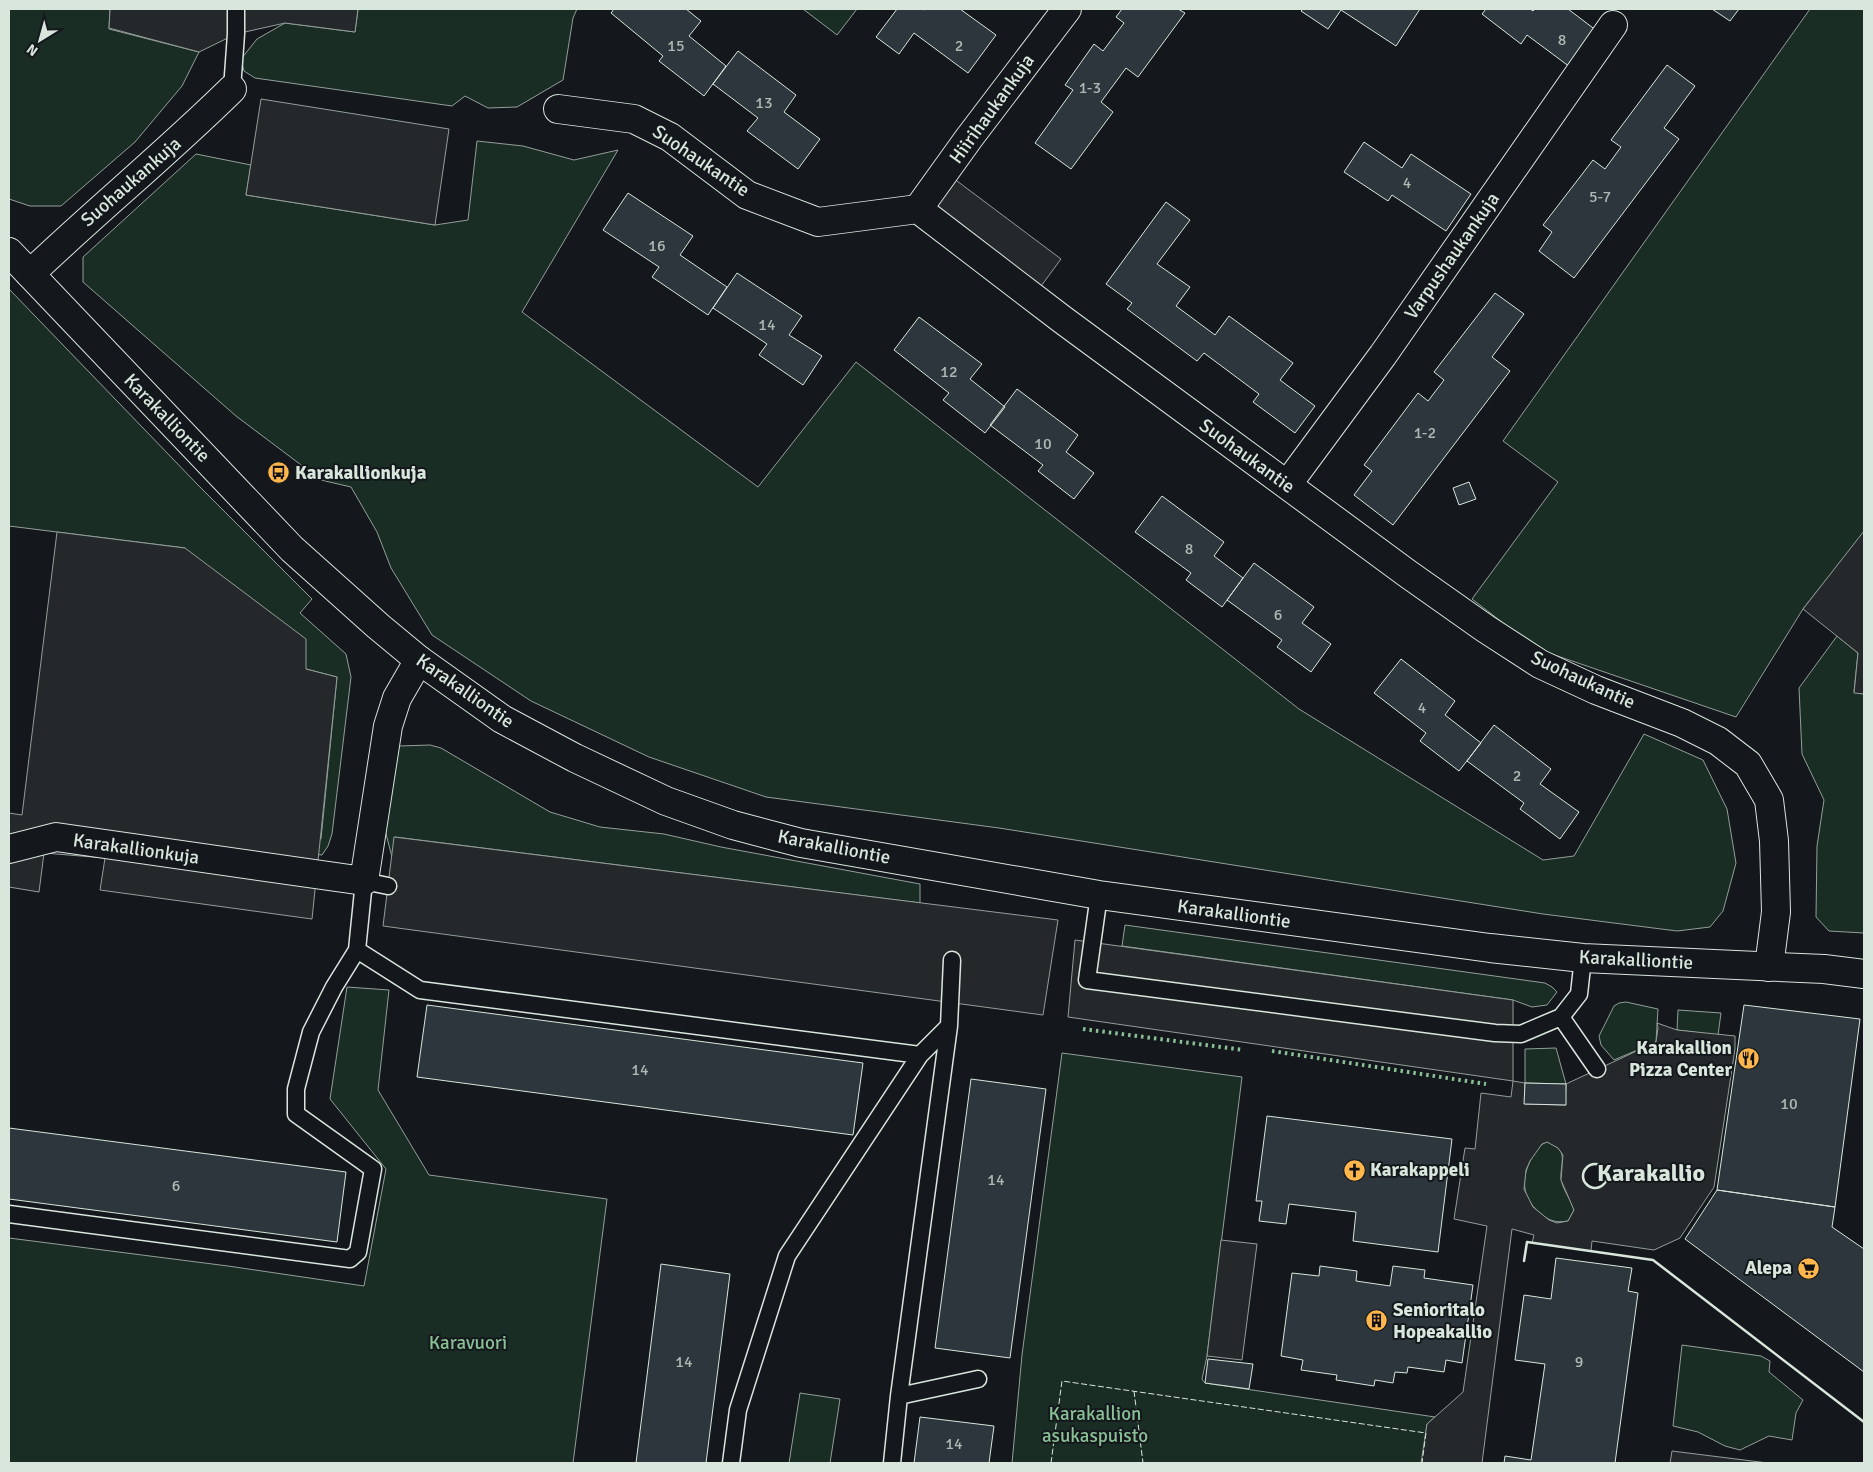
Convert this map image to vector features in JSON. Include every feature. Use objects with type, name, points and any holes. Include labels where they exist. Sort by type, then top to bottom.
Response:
[{"type":"street","name":"Hiirihaukankuja","points":[[918,209],[968,138],[1067,9]]},
{"type":"street","name":"Varpushaukankuja","points":[[1287,485],[1383,355],[1613,25]]},
{"type":"street","name":"Suohaukankuja","points":[[30,274],[74,232],[188,132],[232,89]]},
{"type":"street","name":"Suohaukantie","points":[[558,109],[634,119],[670,137],[747,195],[818,222],[918,209],[1287,485],[1486,629],[1540,664],[1596,690],[1682,723],[1718,741],[1748,764],[1769,800],[1774,841],[1776,912],[1769,968]]},
{"type":"street","name":"Karakalliontie","points":[[9,252],[292,548],[343,596],[419,660],[502,719],[575,758],[666,800],[733,825],[801,843],[1099,896],[1480,947],[1582,958],[1824,969],[1864,974]]},
{"type":"street","points":[[376,884],[388,726],[398,698],[419,660]]},
{"type":"street","name":"Karakallionkuja","points":[[9,849],[56,837],[376,884]]},
{"type":"lane","points":[[232,89],[236,9]]},
{"type":"lane","points":[[9,1214],[350,1259],[358,1252],[374,1169],[296,1114],[296,1089],[311,1032],[334,987],[357,950],[376,884]]},
{"type":"lane","points":[[1099,896],[1087,980],[1504,1034],[1521,1034],[1561,1017],[1579,994],[1582,958]]},
{"type":"lane","points":[[357,950],[420,990],[920,1055]]},
{"type":"lane","points":[[892,1463],[899,1396],[949,1026],[952,960]]},
{"type":"lane","points":[[1561,1017],[1597,1069]]},
{"type":"lane","points":[[731,1463],[738,1410],[787,1256],[920,1055],[949,1026]]},
{"type":"lane","points":[[899,1396],[978,1379]]},
{"type":"green space","points":[[9,9],[110,9],[109,29],[199,52],[182,86],[135,142],[61,206],[30,206],[9,199]]},
{"type":"green space","points":[[358,9],[577,9],[573,18],[563,80],[517,107],[488,108],[465,96],[452,106],[255,78],[244,71],[241,59],[257,39],[285,23],[355,32]]},
{"type":"green space","points":[[803,9],[857,9],[837,35]]},
{"type":"green space","points":[[1810,9],[1864,9],[1864,532],[1803,609],[1736,717],[1537,649],[1472,599],[1558,482],[1503,441]]},
{"type":"green space","points":[[477,141],[523,146],[574,160],[618,150],[522,312],[758,487],[856,362],[1299,709],[1543,860],[1574,856],[1644,734],[1703,760],[1727,809],[1736,863],[1723,911],[1710,927],[1677,931],[1543,914],[999,828],[766,797],[649,757],[531,701],[432,635],[391,568],[377,532],[351,487],[321,480],[236,416],[83,282],[83,257],[196,154],[251,165],[246,195],[435,225],[468,220]]},
{"type":"green space","points":[[9,289],[198,485],[312,599],[300,613],[346,654],[351,677],[332,834],[328,846],[322,855],[279,849],[321,839],[337,677],[306,669],[185,548],[9,526]]},
{"type":"green space","points":[[1837,636],[1858,653],[1854,692],[1864,694],[1864,933],[1829,931],[1816,917],[1817,846],[1824,800],[1802,754],[1799,688]]},
{"type":"green space","points":[[430,745],[441,748],[550,812],[600,827],[664,834],[721,847],[920,884],[920,903],[395,837],[392,857],[385,830],[399,746]]},
{"type":"green space","points":[[1125,925],[1545,983],[1557,992],[1547,1005],[1532,1007],[1513,1000],[1122,946]]},
{"type":"green space","name":"Karavuori","points":[[347,987],[389,990],[378,1090],[429,1175],[607,1199],[573,1463],[9,1463],[9,1238],[228,1266],[364,1286],[386,1169],[330,1099]]},
{"type":"green space","points":[[1626,1002],[1658,1009],[1656,1042],[1614,1060],[1601,1045],[1599,1036],[1614,1006]]},
{"type":"green space","points":[[1678,1010],[1721,1013],[1718,1035],[1677,1030]]},
{"type":"green space","points":[[1556,1048],[1566,1084],[1525,1083],[1525,1049]]},
{"type":"green space","name":"Karakallion asukaspuisto","points":[[1062,1053],[1242,1077],[1207,1356],[1202,1379],[1205,1383],[1435,1417],[1427,1424],[1422,1463],[1012,1463],[1022,1355]]},
{"type":"green space","points":[[1547,1142],[1554,1145],[1561,1153],[1561,1179],[1574,1210],[1568,1221],[1560,1222],[1546,1218],[1533,1207],[1526,1193],[1525,1178],[1530,1162],[1538,1148]]},
{"type":"green space","points":[[1682,1345],[1761,1356],[1770,1361],[1769,1372],[1803,1400],[1796,1413],[1792,1440],[1769,1436],[1740,1450],[1725,1446],[1698,1432],[1673,1426]]},
{"type":"green space","points":[[800,1393],[840,1399],[830,1463],[789,1463]]},
{"type":"shaded area","points":[[110,9],[358,9],[355,32],[285,23],[236,34],[199,52],[109,28]]},
{"type":"shaded area","points":[[261,99],[449,129],[435,225],[246,195]]},
{"type":"shaded area","points":[[945,172],[1061,259],[1033,297],[918,209]]},
{"type":"shaded area","points":[[1864,531],[1864,694],[1854,693],[1858,653],[1803,609]]},
{"type":"shaded area","points":[[57,532],[185,548],[306,639],[306,669],[337,677],[312,919],[100,890],[105,858],[44,853],[39,892],[9,887],[9,813],[22,815]]},
{"type":"shaded area","points":[[394,837],[1058,920],[1043,1015],[383,926]]},
{"type":"shaded area","points":[[1075,940],[1513,1000],[1513,1081],[1068,1017]]},
{"type":"shaded area","points":[[1657,1023],[1677,1030],[1735,1036],[1735,1049],[1714,1187],[1680,1238],[1654,1250],[1592,1241],[1591,1251],[1532,1243],[1534,1235],[1512,1229],[1482,1463],[1421,1463],[1427,1424],[1463,1392],[1487,1226],[1454,1219],[1465,1148],[1475,1149],[1481,1093],[1511,1097],[1513,1081],[1525,1083],[1525,1104],[1565,1105],[1566,1084],[1656,1042]],"holes":[[[1547,1142],[1558,1148],[1563,1155],[1561,1180],[1574,1210],[1568,1221],[1557,1223],[1549,1220],[1533,1207],[1524,1189],[1526,1170],[1530,1161],[1542,1144]],[[1595,1164],[1602,1166],[1608,1177],[1605,1184],[1594,1189],[1584,1181],[1583,1174],[1588,1167]]]},
{"type":"shaded area","points":[[1221,1240],[1257,1244],[1242,1360],[1207,1356]]},
{"type":"shaded area","points":[[1672,1451],[1768,1463],[1670,1463]]},
{"type":"building","points":[[614,9],[686,9],[701,21],[689,36],[726,66],[704,96],[659,61],[663,56],[611,13]]},
{"type":"building","points":[[897,9],[960,9],[996,35],[968,73],[914,33],[899,54],[876,37]]},
{"type":"building","points":[[1122,9],[1178,9],[1185,13],[1138,77],[1126,68],[1101,102],[1113,112],[1071,169],[1035,143],[1073,90],[1065,85],[1094,44],[1103,51],[1124,23],[1116,17]]},
{"type":"building","points":[[1303,9],[1420,9],[1396,46],[1341,10],[1328,29],[1301,11]]},
{"type":"building","points":[[1486,9],[1530,9],[1533,11],[1535,9],[1568,9],[1597,31],[1570,67],[1527,35],[1521,44],[1482,14]]},
{"type":"building","points":[[1712,9],[1739,9],[1730,21]]},
{"type":"building","points":[[738,51],[796,95],[784,112],[820,139],[798,169],[747,131],[758,118],[713,84]]},
{"type":"building","points":[[1667,65],[1695,86],[1664,128],[1679,139],[1574,278],[1539,251],[1552,232],[1543,225],[1593,160],[1605,169],[1621,147],[1611,140]]},
{"type":"building","points":[[1364,142],[1402,168],[1411,154],[1471,194],[1446,231],[1392,195],[1388,201],[1344,172]]},
{"type":"building","points":[[628,193],[693,236],[680,255],[727,287],[708,315],[652,277],[659,267],[603,230]]},
{"type":"building","points":[[1166,202],[1190,220],[1157,264],[1190,287],[1176,306],[1215,335],[1229,316],[1293,363],[1280,380],[1315,406],[1295,433],[1253,402],[1259,394],[1204,353],[1197,361],[1127,309],[1132,303],[1106,284]]},
{"type":"building","points":[[737,273],[802,316],[789,335],[822,356],[803,385],[759,355],[767,344],[713,308]]},
{"type":"building","points":[[1495,293],[1524,314],[1492,357],[1510,371],[1393,525],[1354,495],[1372,471],[1364,465],[1418,393],[1428,401],[1444,380],[1434,372]]},
{"type":"building","points":[[919,317],[982,364],[970,379],[1005,407],[985,433],[943,400],[949,393],[894,350]]},
{"type":"building","points":[[1017,389],[1078,435],[1066,452],[1094,473],[1074,499],[1038,471],[1043,465],[990,425]]},
{"type":"building","points":[[1469,482],[1476,499],[1459,505],[1453,488]]},
{"type":"building","points":[[1162,496],[1224,542],[1214,556],[1243,578],[1222,607],[1186,580],[1191,573],[1135,532]]},
{"type":"building","points":[[1254,563],[1314,607],[1302,623],[1331,644],[1311,672],[1277,647],[1282,640],[1227,600]]},
{"type":"building","points":[[1401,659],[1455,701],[1445,715],[1481,743],[1459,771],[1420,741],[1426,733],[1374,693]]},
{"type":"building","points":[[1494,725],[1551,769],[1540,784],[1579,812],[1560,839],[1520,809],[1524,803],[1467,761]]},
{"type":"building","points":[[427,1005],[863,1063],[853,1135],[417,1077]]},
{"type":"building","points":[[1744,1005],[1860,1019],[1835,1207],[1717,1190]]},
{"type":"building","points":[[971,1079],[1046,1089],[1010,1358],[935,1348]]},
{"type":"building","points":[[1525,1083],[1566,1084],[1566,1105],[1524,1104]]},
{"type":"building","name":"Karakappeli","points":[[1267,1116],[1452,1139],[1438,1252],[1353,1241],[1356,1212],[1289,1204],[1286,1224],[1259,1221],[1262,1201],[1256,1201]]},
{"type":"building","points":[[9,1128],[346,1172],[337,1242],[9,1199]]},
{"type":"building","points":[[1717,1190],[1835,1207],[1832,1227],[1864,1249],[1864,1372],[1685,1239]]},
{"type":"building","points":[[1556,1258],[1632,1268],[1628,1291],[1638,1293],[1615,1463],[1504,1463],[1505,1456],[1531,1460],[1545,1364],[1515,1360],[1524,1295],[1551,1299]]},
{"type":"building","points":[[661,1264],[730,1274],[706,1463],[636,1463]]},
{"type":"building","name":"Senioritalo Hopeakallio","points":[[1320,1266],[1357,1271],[1356,1281],[1390,1286],[1393,1266],[1425,1270],[1424,1278],[1473,1285],[1462,1363],[1446,1360],[1444,1372],[1408,1367],[1407,1373],[1395,1372],[1393,1383],[1375,1380],[1374,1386],[1336,1380],[1337,1375],[1301,1370],[1303,1360],[1281,1356],[1292,1273],[1319,1276]]},
{"type":"building","points":[[1208,1359],[1253,1364],[1249,1389],[1205,1383]]},
{"type":"building","points":[[920,1417],[994,1426],[989,1463],[914,1463]]},
{"type":"hedge","points":[[1083,1029],[1244,1050]]},
{"type":"hedge","points":[[1272,1051],[1486,1084]]},
{"type":"fence","points":[[1051,1463],[1062,1381],[1426,1433],[1422,1463]]},
{"type":"fence","points":[[1134,1391],[1143,1463]]},
{"type":"wall","points":[[1595,1164],[1604,1167],[1607,1176],[1604,1185],[1595,1188],[1586,1185],[1583,1176],[1586,1167],[1595,1164]]},
{"type":"wall","points":[[1524,1261],[1527,1242],[1653,1260],[1864,1422]]},
{"type":"place","name":"Karakallionkuja","points":[[279,473]]},
{"type":"place","name":"Karakallion Pizza Center","points":[[1748,1059]]},
{"type":"place","name":"Karakappeli","points":[[1354,1170]]},
{"type":"place","name":"Alepa","points":[[1808,1268]]},
{"type":"place","name":"Senioritalo Hopeakallio","points":[[1377,1321]]},
{"type":"district","name":"Karakallio","points":[[1651,1173]]}]
